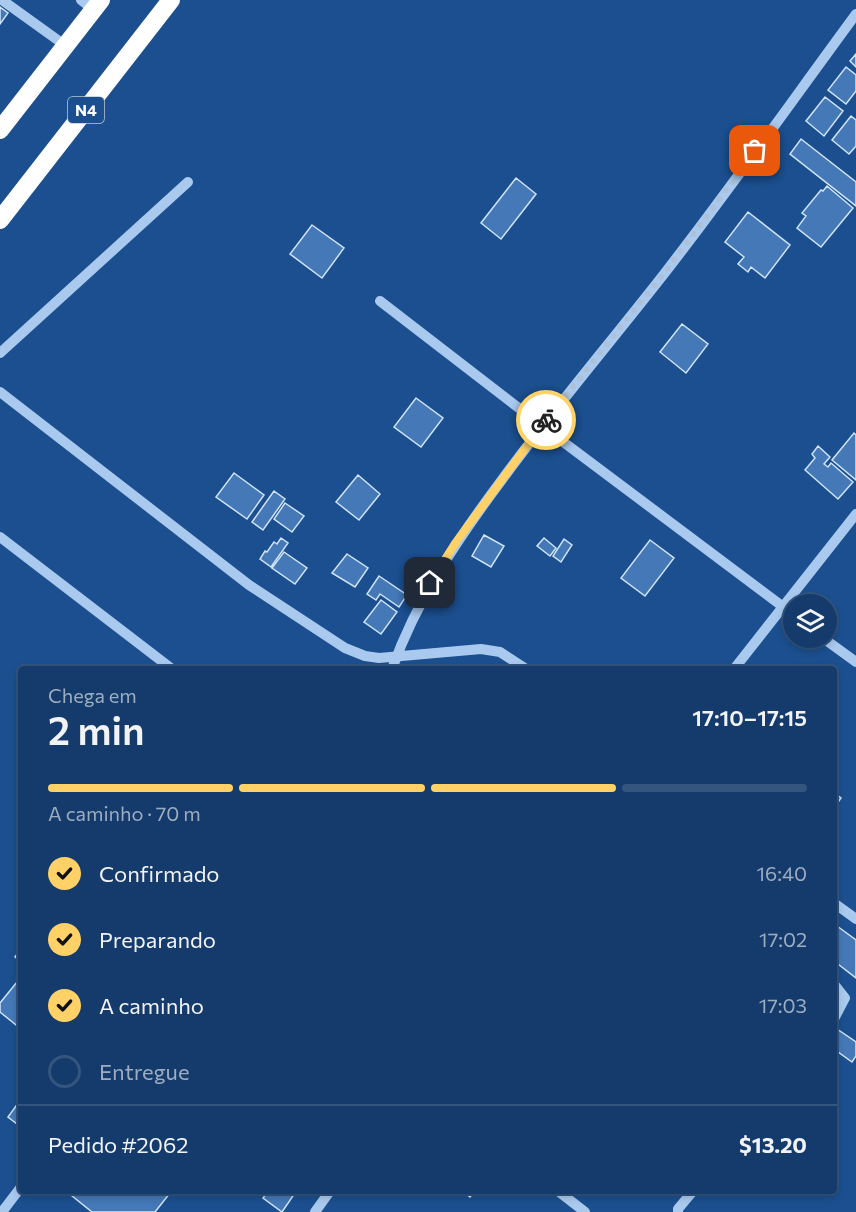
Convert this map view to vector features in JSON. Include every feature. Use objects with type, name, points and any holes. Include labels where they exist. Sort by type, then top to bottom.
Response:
[{"type":"highway","name":"N4","points":[[0,220],[171,0]]},
{"type":"highway","points":[[0,130],[66,46],[92,3]]},
{"type":"street","points":[[2,0],[66,46]]},
{"type":"street","points":[[393,666],[411,620],[430,583],[456,542],[542,426],[664,273],[856,14]]},
{"type":"street","points":[[0,353],[188,182]]},
{"type":"street","points":[[380,301],[542,426],[783,606],[736,666]]},
{"type":"street","points":[[0,392],[249,585],[345,648],[364,656],[379,658],[481,649],[500,652],[521,666]]},
{"type":"street","points":[[792,594],[856,513]]},
{"type":"street","points":[[0,537],[168,666]]},
{"type":"street","points":[[837,648],[856,663]]},
{"type":"street","points":[[837,905],[856,919]]},
{"type":"street","points":[[837,988],[845,998],[837,1013]]},
{"type":"street","points":[[2,1212],[18,1191]]},
{"type":"street","points":[[315,1212],[328,1194]]},
{"type":"street","points":[[562,1194],[585,1212]]},
{"type":"street","points":[[678,1212],[690,1194]]},
{"type":"building","points":[[0,7],[8,13],[0,24]]},
{"type":"building","points":[[856,54],[856,67],[850,61]]},
{"type":"building","points":[[846,67],[856,75],[856,91],[846,104],[828,90]]},
{"type":"building","points":[[825,97],[843,111],[824,136],[806,121]]},
{"type":"building","points":[[851,116],[856,120],[856,146],[849,154],[832,140]]},
{"type":"building","points":[[801,139],[856,182],[856,206],[790,154]]},
{"type":"building","points":[[516,178],[536,194],[501,239],[481,223]]},
{"type":"building","points":[[827,186],[853,208],[821,247],[797,228],[806,216],[802,213]]},
{"type":"building","points":[[748,212],[790,245],[765,278],[751,267],[748,272],[738,264],[744,257],[725,242]]},
{"type":"building","points":[[312,225],[344,248],[322,278],[290,254]]},
{"type":"building","points":[[682,324],[708,344],[686,373],[660,352]]},
{"type":"building","points":[[416,398],[443,418],[421,447],[394,427]]},
{"type":"building","points":[[854,433],[856,435],[856,480],[832,460]]},
{"type":"building","points":[[818,446],[830,457],[824,464],[828,467],[831,463],[853,482],[838,499],[805,470],[815,458],[812,454]]},
{"type":"building","points":[[234,473],[264,495],[247,519],[216,497]]},
{"type":"building","points":[[358,475],[380,494],[359,520],[336,502]]},
{"type":"building","points":[[274,491],[285,499],[263,530],[252,522]]},
{"type":"building","points":[[285,503],[304,516],[292,532],[274,519]]},
{"type":"building","points":[[484,535],[504,546],[491,567],[472,556]]},
{"type":"building","points":[[281,538],[288,543],[271,567],[260,559],[274,542],[277,544]]},
{"type":"building","points":[[544,538],[556,548],[550,556],[537,546]]},
{"type":"building","points":[[564,539],[572,545],[561,562],[553,556]]},
{"type":"building","points":[[650,540],[674,558],[645,596],[621,578]]},
{"type":"building","points":[[284,552],[307,568],[295,584],[272,568]]},
{"type":"building","points":[[347,554],[368,568],[355,587],[332,573]]},
{"type":"building","points":[[379,576],[407,595],[399,607],[380,594],[376,600],[367,594]]},
{"type":"building","points":[[381,600],[397,612],[381,634],[364,622]]},
{"type":"building","points":[[837,926],[856,940],[856,978],[837,963]]},
{"type":"building","points":[[18,981],[18,1027],[0,1012],[0,1003]]},
{"type":"building","points":[[837,1029],[856,1042],[856,1056],[852,1062],[837,1051]]},
{"type":"building","points":[[18,1103],[18,1125],[8,1117]]},
{"type":"building","points":[[169,1194],[155,1212],[92,1212],[71,1195]]},
{"type":"building","points":[[266,1194],[294,1194],[282,1212],[263,1198]]},
{"type":"way so far","points":[[546,420],[664,273],[755,151]]},
{"type":"route","points":[[430,583],[456,542],[546,420]]}]
